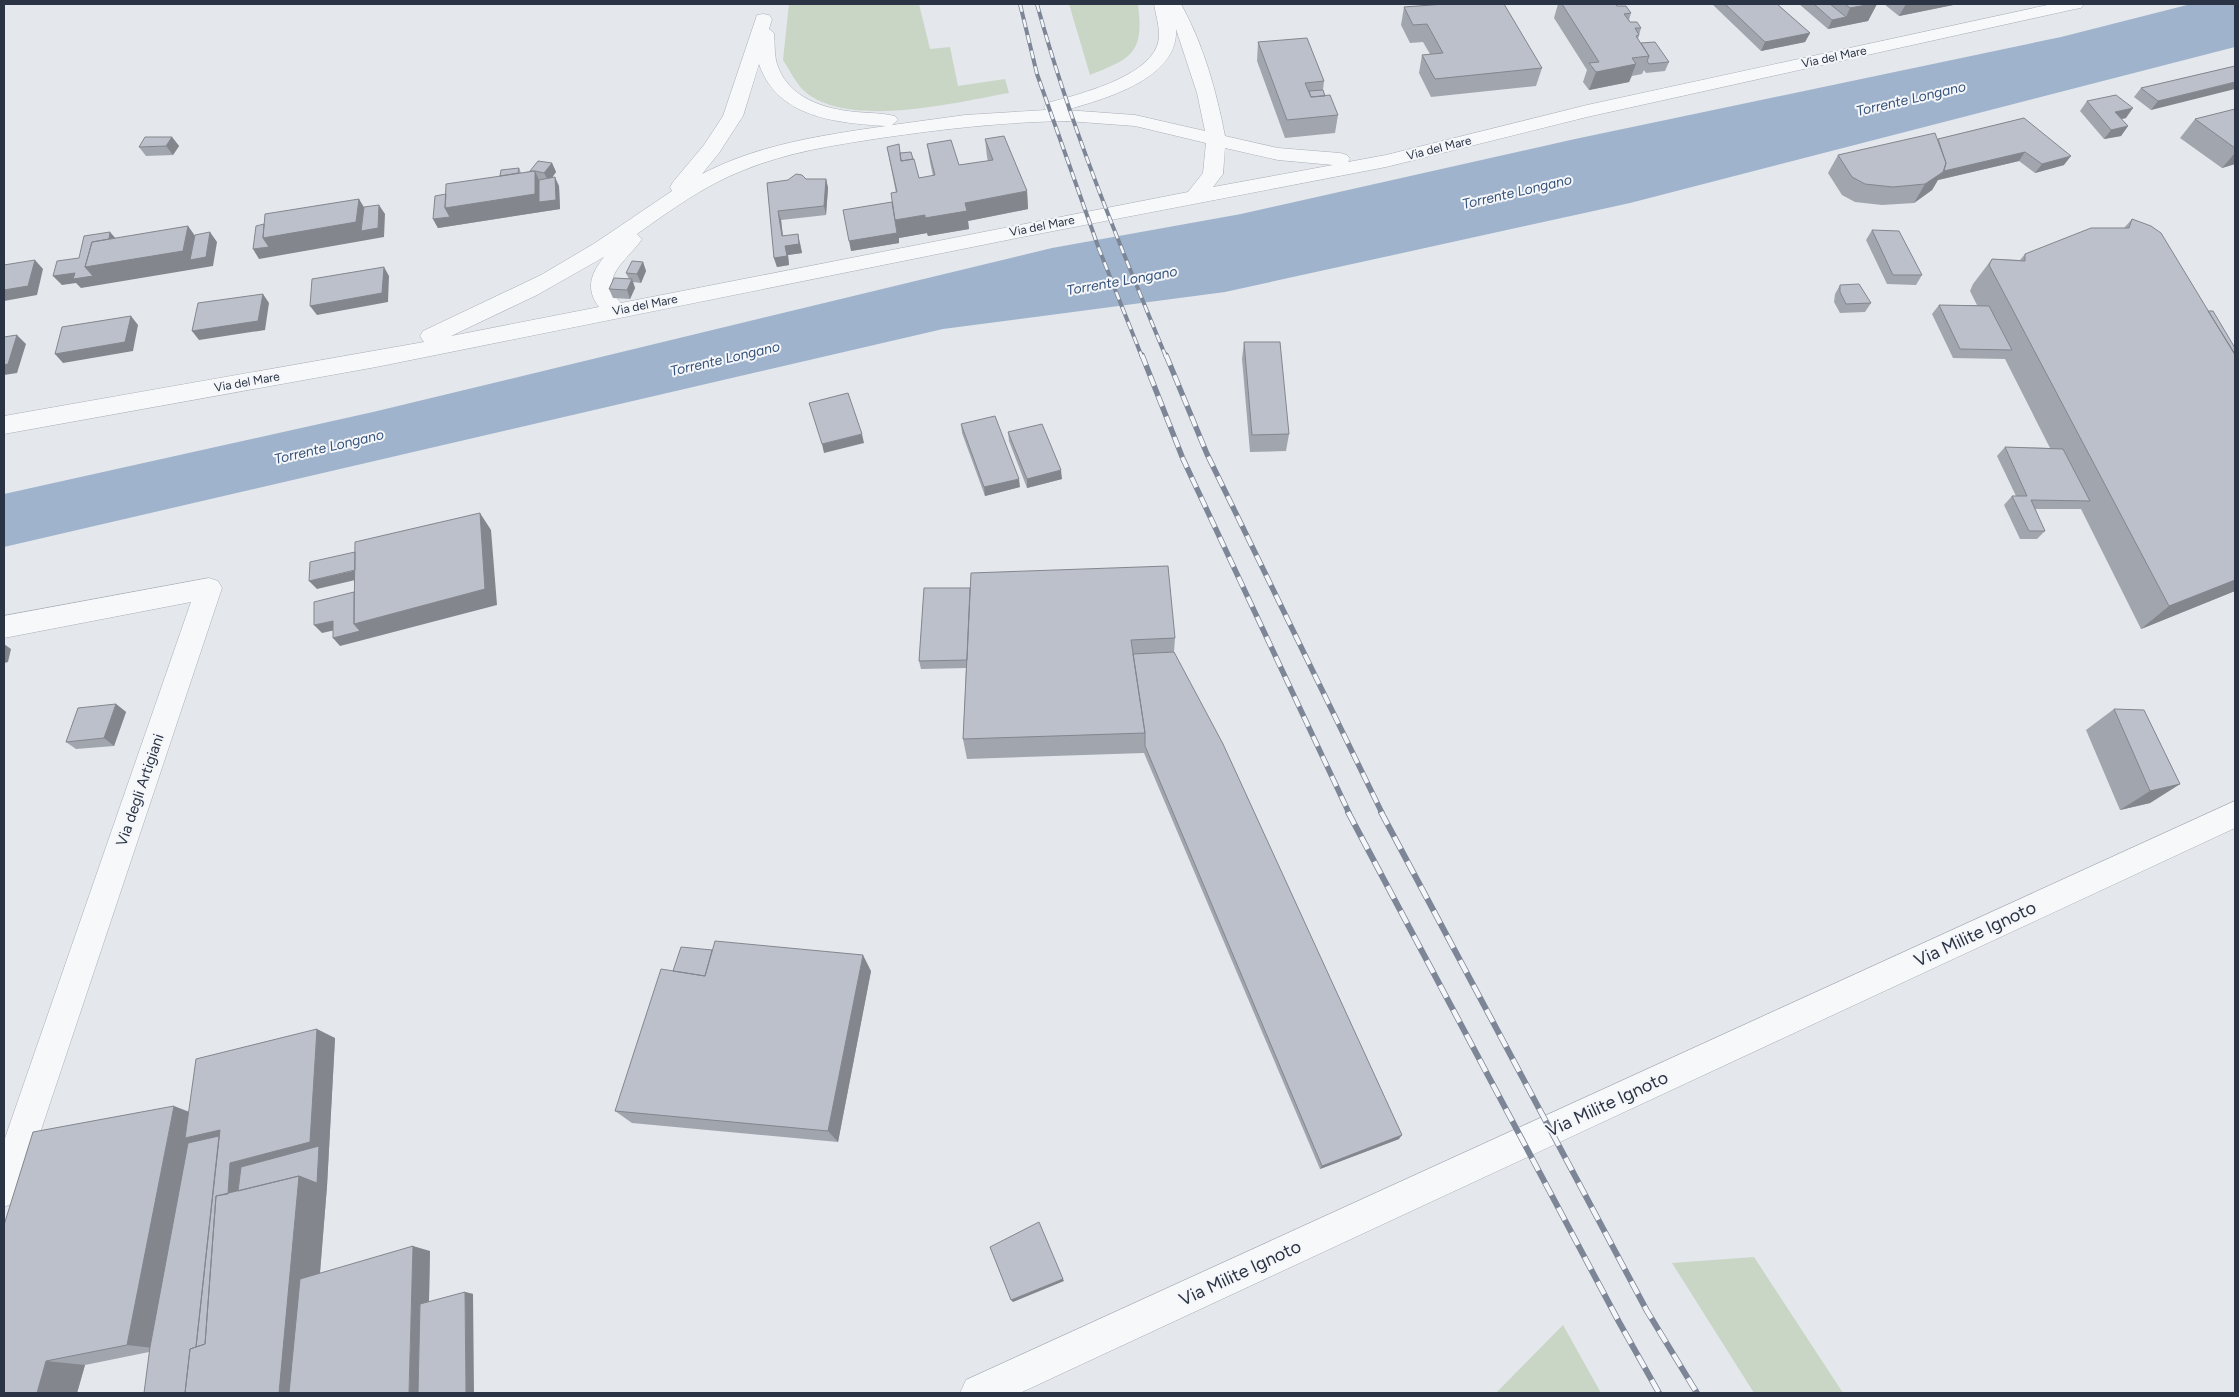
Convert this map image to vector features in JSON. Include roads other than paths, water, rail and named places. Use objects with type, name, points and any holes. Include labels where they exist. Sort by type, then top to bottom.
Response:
[{"type":"street","points":[[1023,115],[1084,99],[1136,77],[1153,64],[1166,47],[1168,35],[1163,4]]},
{"type":"street","points":[[1172,4],[1188,34],[1207,93],[1216,139],[1213,174],[1195,197]]},
{"type":"street","name":"Via del Mare","points":[[4,425],[376,359],[1386,161],[1587,111],[2075,4]]},
{"type":"street","points":[[764,11],[768,66],[777,85],[791,98],[808,107],[832,115],[940,124]]},
{"type":"street","points":[[616,311],[603,297],[600,286],[605,270],[626,244],[667,202],[712,148],[733,116],[764,11]]},
{"type":"street","points":[[376,359],[480,315],[538,286],[588,257],[667,202],[716,174],[764,154],[811,143],[940,124],[1023,115],[1093,116],[1155,123],[1291,156],[1386,161]]},
{"type":"street","name":"Via degli Artigiani","points":[[4,627],[209,588],[4,1190]]},
{"type":"street","name":"Via Milite Ignoto","points":[[979,1393],[2235,814]]},
{"type":"water","name":"Torrente Longano","points":[[2191,4],[2235,4],[2235,47],[1630,203],[1225,292],[943,329],[4,547],[4,494],[373,412],[1052,248],[1241,214],[1575,139],[2061,37]]},
{"type":"railway","points":[[1020,4],[1037,74],[1099,249],[1142,357]]},
{"type":"railway","points":[[1037,4],[1064,94],[1080,138],[1166,357]]},
{"type":"railway","points":[[1142,355],[1183,459],[1349,813]]},
{"type":"railway","points":[[1166,355],[1207,454],[1382,813]]},
{"type":"railway","points":[[1348,812],[1619,1322],[1659,1393]]},
{"type":"railway","points":[[1381,812],[1647,1311],[1697,1393]]}]
